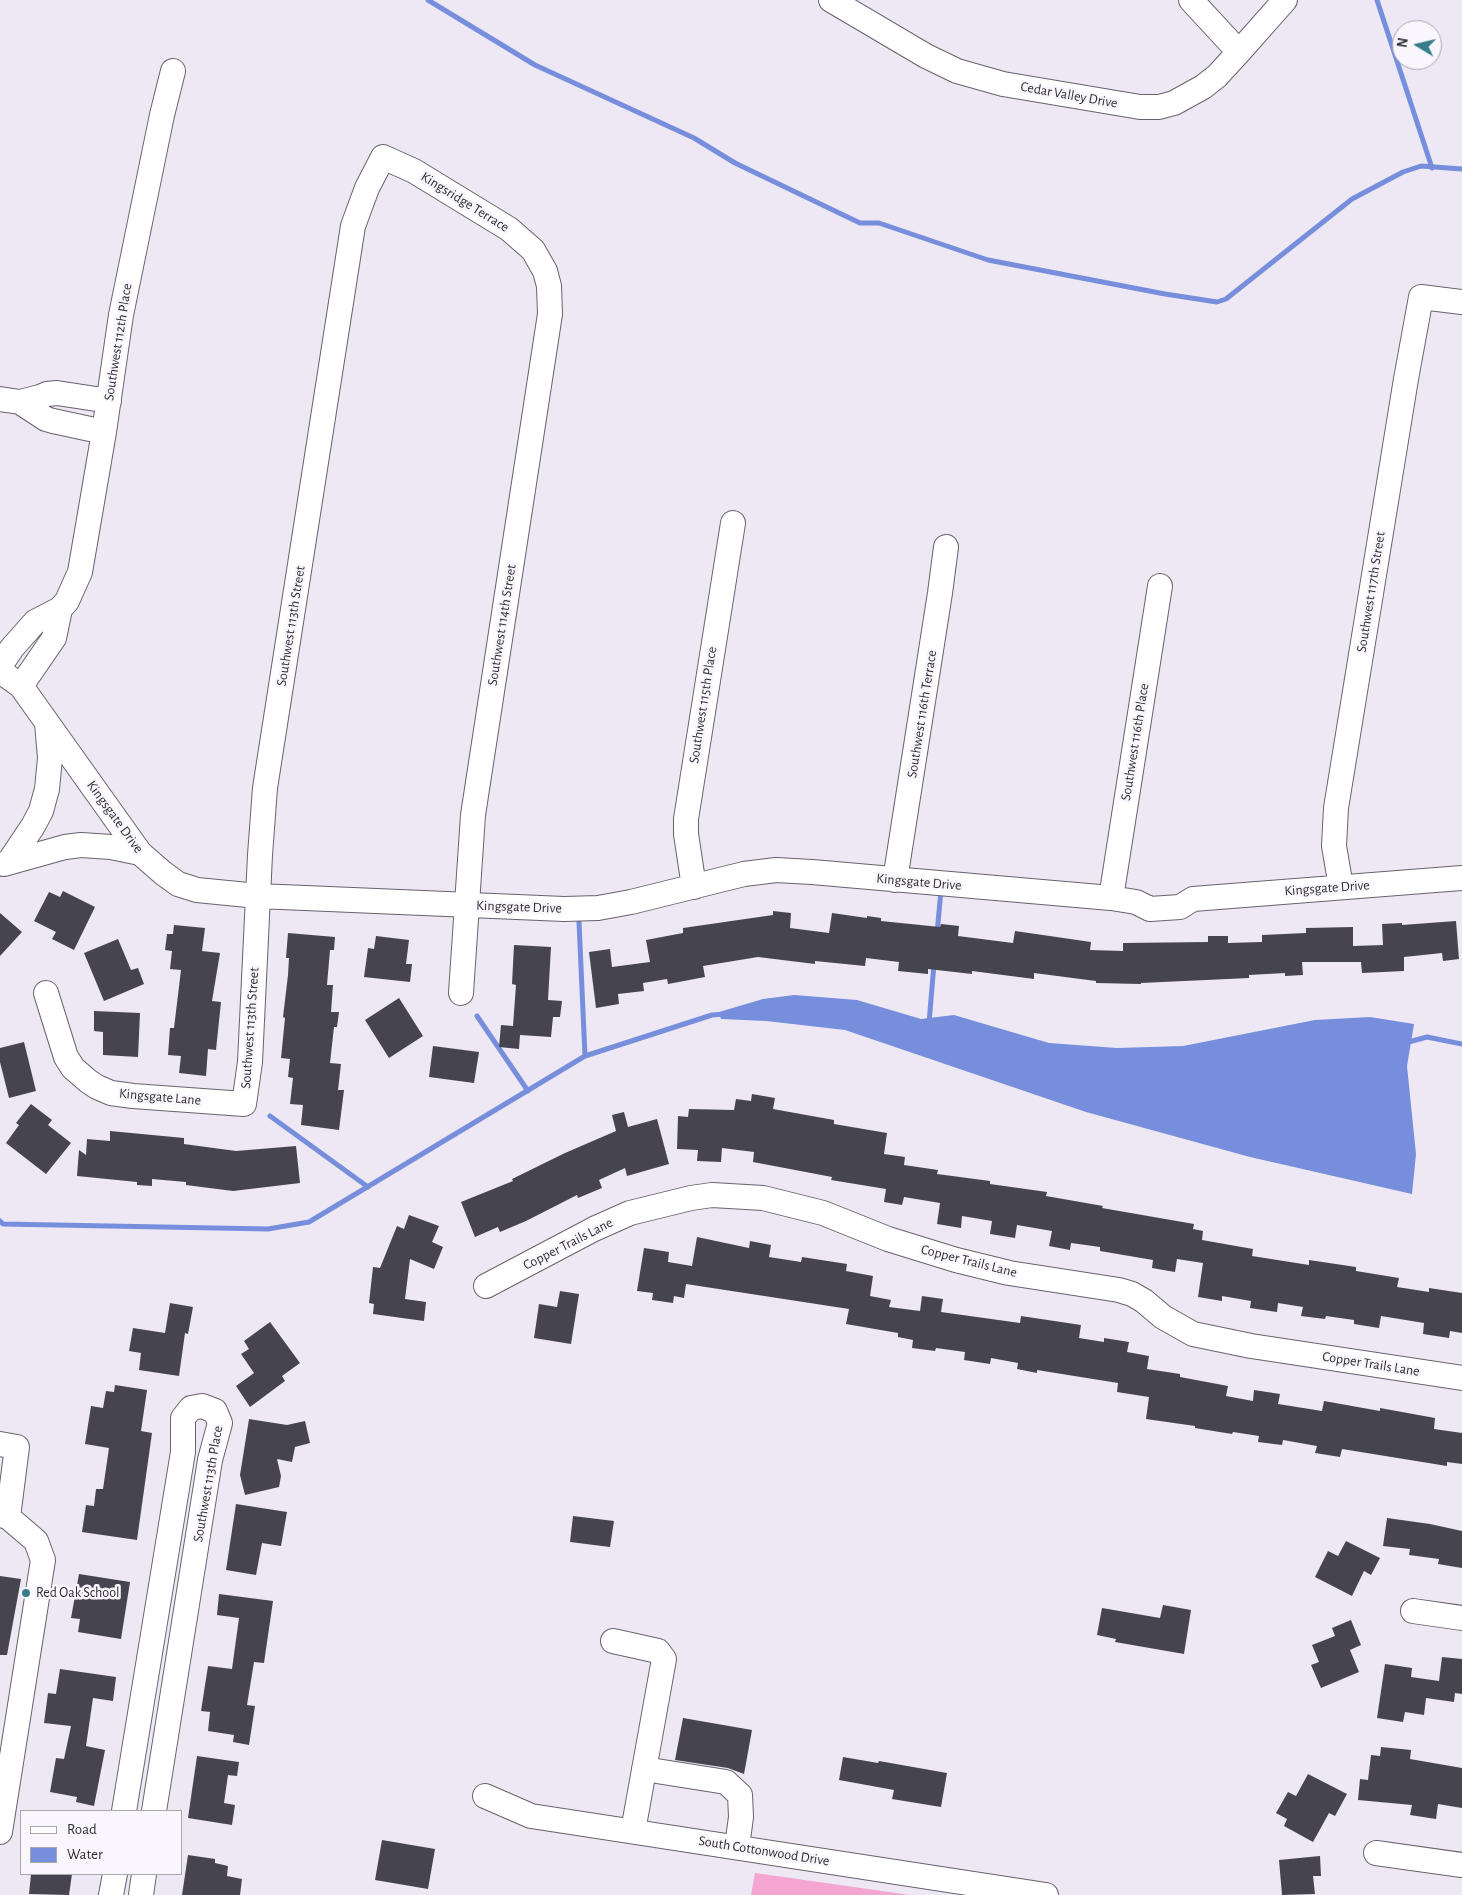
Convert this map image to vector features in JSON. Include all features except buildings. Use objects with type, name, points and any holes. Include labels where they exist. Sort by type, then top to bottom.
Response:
[{"type":"street","name":"Cedar Valley Drive","points":[[831,0],[926,56],[957,71],[1003,84],[1133,106],[1159,107],[1189,96],[1216,76],[1285,0]]},
{"type":"street","points":[[1191,0],[1239,52]]},
{"type":"street","name":"Southwest 112th Place","points":[[21,686],[54,638],[60,609],[67,601],[80,572],[133,249],[173,71]]},
{"type":"street","name":"Kingsridge Terrace","points":[[383,156],[414,171],[510,228],[539,259]]},
{"type":"street","name":"Southwest 113th Street","points":[[244,1104],[250,1062],[265,788],[351,240],[356,214],[383,156]]},
{"type":"street","name":"Southwest 114th Street","points":[[461,993],[473,816],[550,314],[549,286],[539,259]]},
{"type":"street","name":"Southwest 117th Street","points":[[1341,888],[1334,846],[1336,808],[1404,388],[1422,297],[1462,302]]},
{"type":"street","points":[[10,400],[57,393],[109,401]]},
{"type":"street","points":[[10,400],[46,419],[104,432]]},
{"type":"street","name":"Southwest 115th Place","points":[[694,887],[686,834],[686,819],[732,522]]},
{"type":"street","name":"Southwest 116th Terrace","points":[[895,880],[946,547]]},
{"type":"street","name":"Southwest 116th Place","points":[[1111,898],[1160,586]]},
{"type":"street","points":[[0,666],[31,625],[60,609]]},
{"type":"street","name":"Kingsgate Drive","points":[[0,671],[21,686],[140,853],[178,884],[197,890],[258,896],[547,909],[598,908],[631,902],[744,874],[776,870],[1111,898],[1136,902],[1149,892],[1180,892],[1192,899],[1462,878]]},
{"type":"street","points":[[5,864],[33,826],[47,789],[50,758],[47,723]]},
{"type":"street","points":[[5,864],[65,847],[81,845],[111,847],[140,853]]},
{"type":"street","name":"Kingsgate Lane","points":[[46,993],[66,1057],[73,1068],[98,1087],[111,1093],[133,1096],[244,1104]]},
{"type":"street","name":"Copper Trails Lane","points":[[486,1286],[594,1229],[630,1213],[691,1198],[712,1195],[763,1198],[823,1213],[888,1239],[956,1260],[1009,1273],[1119,1290],[1132,1294],[1144,1301],[1162,1317],[1193,1334],[1251,1346],[1462,1378]]},
{"type":"street","name":"Southwest 113th Place","points":[[124,1810],[183,1452],[183,1418],[191,1408],[202,1406],[215,1411],[220,1423],[210,1460],[154,1810]]},
{"type":"street","points":[[0,1444],[18,1447],[6,1482],[4,1516],[36,1541],[43,1560],[0,1832]]},
{"type":"street","points":[[1413,1611],[1462,1618]]},
{"type":"street","points":[[613,1642],[658,1651],[664,1659],[633,1831]]},
{"type":"street","points":[[644,1768],[726,1782],[740,1795],[741,1817],[736,1846]]},
{"type":"street","name":"South Cottonwood Drive","points":[[485,1796],[531,1816],[1046,1895]]},
{"type":"street","points":[[1376,1853],[1462,1865]]},
{"type":"street","points":[[111,1895],[115,1875]]},
{"type":"street","points":[[141,1895],[144,1875]]},
{"type":"shaded area","points":[[755,1873],[910,1895],[751,1895]]},
{"type":"water","points":[[794,995],[857,1000],[921,1019],[954,1015],[1049,1043],[1117,1048],[1183,1046],[1315,1020],[1370,1017],[1414,1024],[1407,1066],[1416,1154],[1412,1194],[1250,1157],[1086,1112],[845,1030],[766,1021],[721,1019],[719,1012],[763,999]]},
{"type":"waterway","points":[[428,0],[535,65],[694,138],[735,163],[860,223],[879,223],[988,260],[1165,294],[1217,302],[1226,299],[1352,199],[1403,172],[1421,166],[1462,169]]},
{"type":"waterway","points":[[1377,0],[1432,168]]},
{"type":"waterway","points":[[937,934],[941,890]]},
{"type":"waterway","points":[[579,922],[585,1056]]},
{"type":"waterway","points":[[929,1023],[934,964]]},
{"type":"waterway","points":[[0,1221],[3,1224],[268,1229],[309,1222],[585,1056],[712,1015],[725,1014]]},
{"type":"waterway","points":[[477,1016],[528,1091]]},
{"type":"waterway","points":[[1405,1043],[1427,1037],[1462,1044]]},
{"type":"waterway","points":[[270,1116],[368,1187]]},
{"type":"place","name":"Red Oak School","points":[[26,1593]]}]
